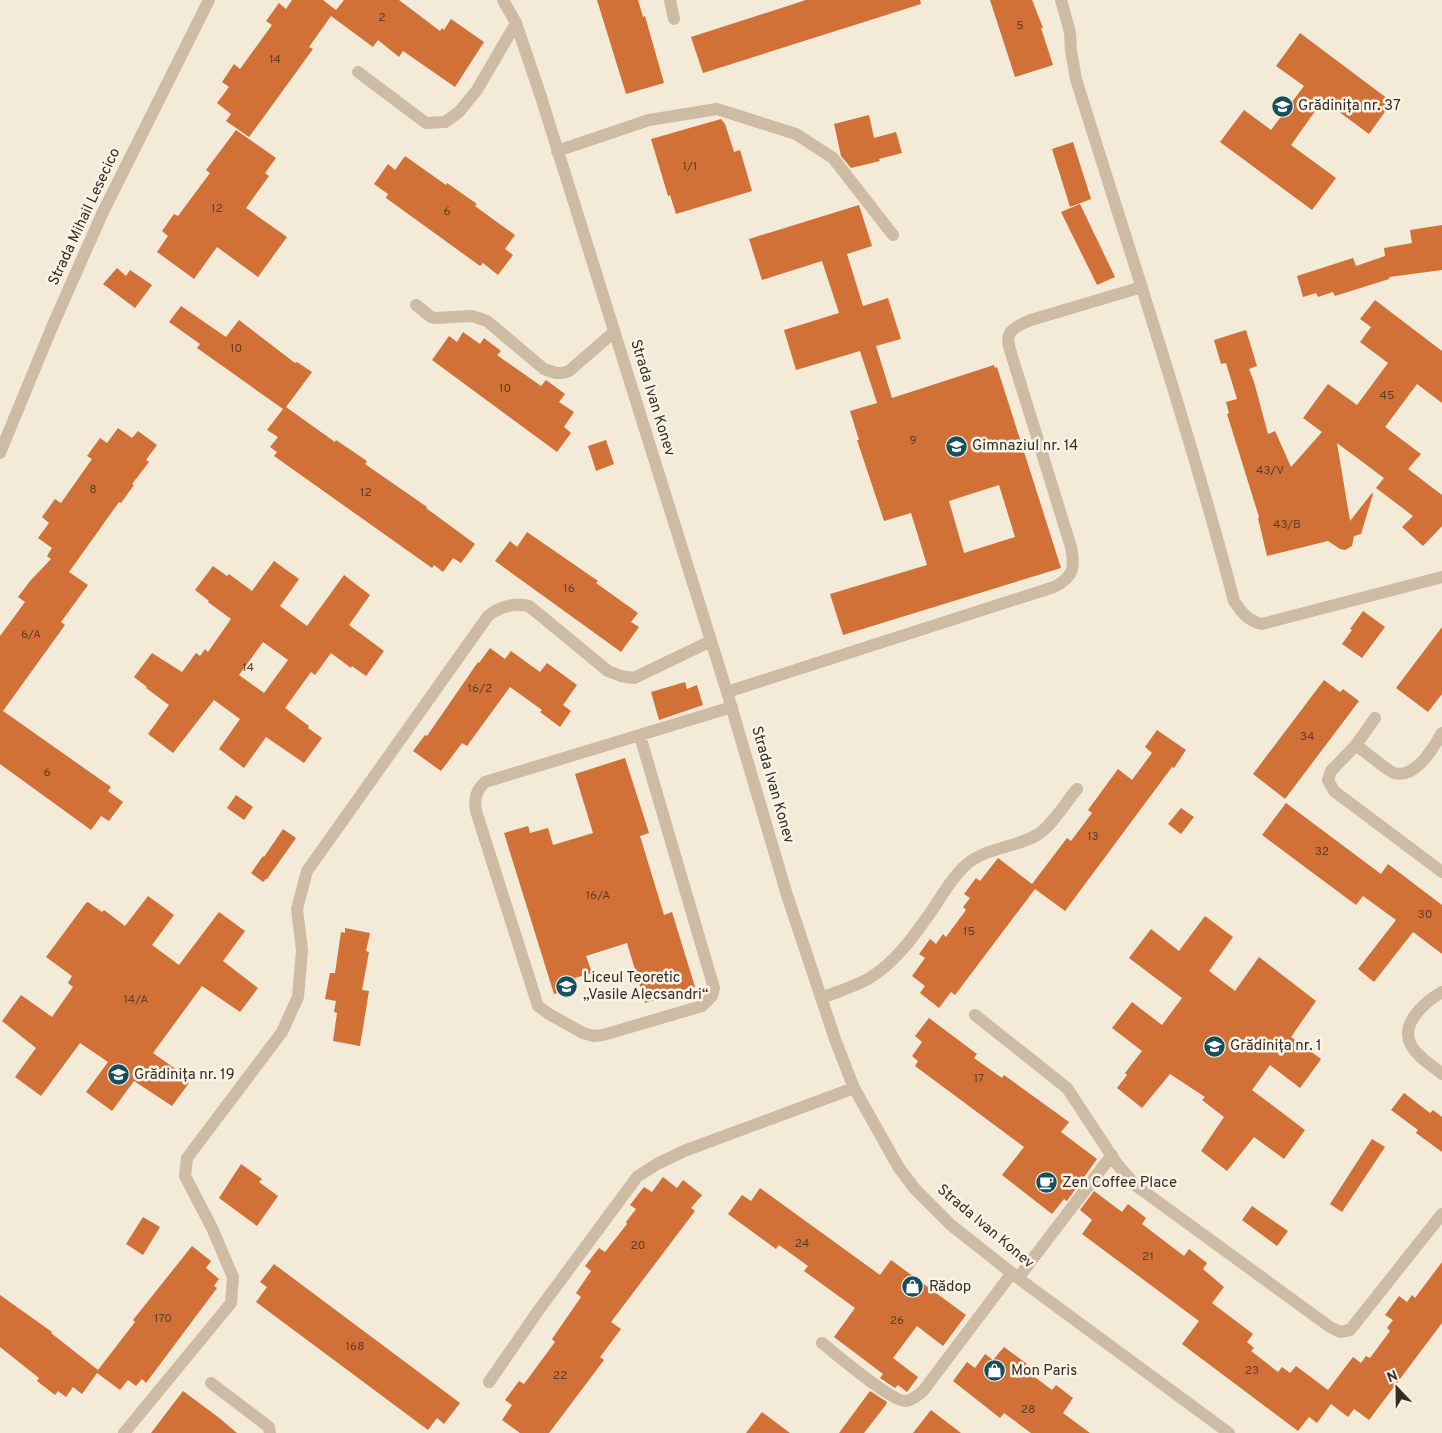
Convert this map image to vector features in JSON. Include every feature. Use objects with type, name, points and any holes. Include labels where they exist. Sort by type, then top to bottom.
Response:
[{"type":"street","name":"Strada Mihail Lesecico","points":[[0,453],[52,327],[102,214],[209,0]]},
{"type":"street","name":"Strada Ivan Konev","points":[[503,0],[516,22],[558,151],[732,707],[787,895],[836,1042],[854,1088],[899,1168],[915,1189],[951,1225],[1015,1275],[1229,1433]]},
{"type":"street","points":[[670,0],[674,18]]},
{"type":"street","points":[[1061,0],[1070,32],[1076,79],[1189,441],[1234,602],[1252,622],[1262,624],[1439,577]]},
{"type":"street","points":[[358,72],[426,123],[444,122],[459,112],[477,90],[516,22]]},
{"type":"street","points":[[558,151],[649,120],[717,109],[796,134],[833,158],[893,235]]},
{"type":"street","points":[[727,692],[1054,587],[1064,582],[1073,568],[1071,547],[1008,343],[1008,336],[1016,326],[1031,320],[1142,287]]},
{"type":"street","points":[[416,305],[431,317],[472,316],[487,321],[544,369],[556,373],[569,371],[614,332]]},
{"type":"street","points":[[124,1433],[231,1303],[233,1277],[212,1228],[185,1176],[187,1158],[282,1032],[298,996],[302,950],[297,909],[307,871],[488,616],[497,609],[518,604],[529,606],[608,671],[634,678],[711,641]]},
{"type":"street","points":[[640,736],[714,988],[712,996],[702,1006],[618,1032],[594,1036],[584,1034],[538,1006],[476,811],[476,792],[485,782],[732,707]]},
{"type":"street","points":[[1375,718],[1356,745],[1331,771],[1328,780],[1334,791],[1442,872]]},
{"type":"street","points":[[1356,745],[1394,773],[1409,772],[1421,764],[1442,733]]},
{"type":"street","points":[[822,998],[852,987],[893,960],[914,935],[965,865],[981,854],[1011,846],[1038,835],[1077,789]]},
{"type":"street","points":[[1442,992],[1421,1009],[1415,1017],[1408,1032],[1408,1039],[1416,1052],[1442,1074]]},
{"type":"street","points":[[975,1015],[1067,1088],[1125,1175],[1135,1185],[1330,1327],[1340,1332],[1350,1330],[1442,1214]]},
{"type":"street","points":[[489,1382],[544,1303],[637,1177],[657,1164],[684,1151],[854,1088]]},
{"type":"street","points":[[822,1343],[891,1396],[906,1401],[914,1398],[923,1391],[1112,1155]]},
{"type":"street","points":[[211,1382],[269,1427],[270,1433]]},
{"type":"building","points":[[292,0],[323,0],[336,10],[344,0],[399,0],[440,31],[442,28],[444,30],[451,19],[484,42],[455,87],[403,51],[399,57],[378,40],[373,47],[331,16],[309,47],[313,49],[249,137],[226,121],[231,114],[217,103],[229,87],[222,82],[234,64],[240,69],[272,25],[266,21],[279,3],[286,9]]},
{"type":"building","points":[[597,0],[638,0],[643,17],[645,16],[664,83],[626,94]]},
{"type":"building","points":[[806,0],[920,0],[921,4],[703,73],[691,37]]},
{"type":"building","points":[[990,0],[1032,0],[1043,28],[1041,28],[1053,65],[1015,77]]},
{"type":"building","points":[[1300,33],[1392,102],[1369,134],[1323,100],[1291,145],[1336,178],[1312,210],[1220,142],[1244,110],[1271,130],[1304,86],[1276,66]]},
{"type":"building","points":[[869,115],[874,138],[896,132],[902,153],[851,168],[841,156],[834,124]]},
{"type":"building","points":[[721,119],[725,124],[734,152],[740,150],[752,191],[676,214],[670,195],[668,196],[651,139]]},
{"type":"building","points":[[236,130],[276,158],[265,173],[269,176],[246,208],[287,237],[258,277],[217,247],[194,279],[157,252],[168,236],[162,231],[174,214],[178,216],[210,173],[206,170]]},
{"type":"building","points":[[1073,142],[1091,199],[1070,207],[1052,149]]},
{"type":"building","points":[[405,156],[477,204],[475,206],[515,235],[505,249],[513,255],[498,275],[483,263],[480,266],[386,198],[388,194],[374,184],[388,164],[395,170]]},
{"type":"building","points":[[1080,204],[1115,277],[1097,285],[1061,212]]},
{"type":"building","points":[[859,205],[872,246],[847,254],[863,306],[888,298],[901,339],[876,346],[892,398],[994,365],[995,368],[997,367],[1061,568],[843,635],[830,594],[927,565],[911,513],[884,521],[857,440],[859,440],[850,411],[877,403],[860,351],[796,370],[784,330],[839,313],[822,261],[762,280],[749,239]],"holes":[[[999,485],[1015,537],[964,553],[949,501]]]},
{"type":"building","points":[[1442,225],[1442,270],[1389,277],[1389,279],[1335,296],[1333,292],[1318,297],[1316,293],[1303,297],[1297,276],[1353,258],[1356,266],[1385,256],[1384,248],[1412,243],[1410,230]]},
{"type":"building","points":[[117,268],[126,276],[130,270],[152,285],[135,308],[103,284]]},
{"type":"building","points":[[1375,300],[1442,351],[1442,403],[1417,384],[1385,427],[1421,454],[1408,469],[1442,495],[1442,526],[1423,546],[1402,527],[1413,516],[1376,488],[1384,478],[1337,443],[1350,521],[1373,494],[1361,534],[1354,536],[1352,546],[1345,550],[1328,541],[1267,556],[1259,517],[1227,414],[1229,413],[1226,402],[1237,399],[1226,363],[1221,364],[1214,340],[1246,330],[1257,366],[1249,369],[1268,434],[1275,431],[1291,467],[1322,432],[1303,418],[1328,384],[1357,405],[1388,363],[1360,342],[1371,327],[1360,319]]},
{"type":"building","points":[[181,306],[226,337],[239,320],[295,363],[297,362],[312,372],[286,407],[335,442],[336,440],[367,461],[365,464],[427,507],[475,544],[461,563],[453,558],[443,572],[434,565],[432,568],[274,456],[277,452],[270,447],[278,437],[267,430],[283,409],[197,348],[200,344],[169,322]]},
{"type":"building","points":[[463,332],[480,344],[484,338],[501,351],[497,355],[541,386],[546,380],[565,394],[559,402],[574,412],[564,427],[571,433],[557,452],[432,360],[449,336],[457,342]]},
{"type":"building","points":[[118,428],[132,438],[138,431],[157,445],[146,460],[149,462],[132,484],[134,485],[121,503],[119,502],[69,572],[88,585],[61,622],[65,625],[3,711],[111,787],[108,791],[123,802],[109,821],[101,816],[91,830],[0,764],[0,636],[25,602],[18,597],[51,559],[47,556],[52,548],[38,538],[49,523],[42,517],[55,499],[61,503],[92,459],[87,456],[100,438],[107,443]]},
{"type":"building","points":[[606,440],[614,464],[596,471],[588,446]]},
{"type":"building","points":[[527,532],[598,581],[596,583],[638,613],[631,622],[639,627],[621,652],[495,561],[510,541],[517,547]]},
{"type":"building","points":[[274,561],[299,579],[280,606],[307,626],[344,575],[370,595],[349,625],[384,651],[366,676],[352,666],[351,668],[331,653],[315,675],[311,672],[285,708],[322,738],[304,763],[266,737],[244,768],[219,749],[240,719],[214,700],[173,753],[148,734],[169,705],[134,677],[152,653],[182,672],[196,653],[200,656],[205,649],[208,652],[231,619],[195,590],[213,566],[227,576],[229,574],[252,591]],"holes":[[[263,642],[288,660],[264,693],[239,675]]]},
{"type":"building","points":[[1363,611],[1385,627],[1362,658],[1342,644]]},
{"type":"building","points":[[1442,627],[1442,694],[1428,712],[1396,688]]},
{"type":"building","points":[[490,648],[505,659],[511,651],[540,672],[547,663],[577,685],[563,705],[571,711],[560,727],[540,712],[542,710],[510,687],[467,746],[462,743],[441,771],[413,751],[425,735],[427,736],[478,662]]},
{"type":"building","points":[[1324,680],[1340,692],[1343,689],[1359,701],[1285,799],[1253,774]]},
{"type":"building","points":[[685,682],[687,689],[697,685],[703,705],[659,720],[651,692]]},
{"type":"building","points":[[1157,730],[1186,750],[1065,911],[1035,889],[955,995],[951,992],[939,1008],[920,993],[925,986],[912,976],[925,958],[919,954],[930,939],[936,944],[943,934],[946,937],[966,910],[963,907],[970,898],[964,894],[976,878],[980,881],[998,858],[1032,884],[1067,838],[1071,841],[1092,813],[1088,810],[1118,769],[1132,780],[1152,753],[1145,747]]},
{"type":"building","points":[[625,758],[649,833],[640,836],[664,915],[672,912],[695,987],[645,1003],[627,943],[586,956],[592,973],[575,978],[577,987],[554,994],[504,833],[528,826],[530,833],[548,828],[553,845],[593,833],[575,774]]},
{"type":"building","points":[[236,795],[253,807],[244,820],[227,808]]},
{"type":"building","points":[[1286,803],[1381,874],[1388,864],[1442,905],[1442,954],[1413,932],[1374,982],[1358,969],[1396,920],[1363,896],[1356,905],[1262,835]]},
{"type":"building","points":[[1181,808],[1194,817],[1181,834],[1168,824]]},
{"type":"building","points":[[283,829],[296,838],[263,882],[251,873]]},
{"type":"building","points":[[148,896],[174,915],[152,945],[179,965],[219,912],[245,931],[223,961],[258,988],[240,1012],[202,986],[153,1053],[177,1070],[175,1072],[189,1083],[172,1106],[134,1081],[112,1111],[86,1092],[108,1062],[80,1043],[41,1096],[15,1077],[36,1048],[2,1021],[21,995],[52,1017],[73,987],[68,983],[72,976],[46,957],[86,903],[88,902],[102,912],[104,910],[125,926]]},
{"type":"building","points":[[1205,916],[1233,937],[1209,971],[1235,991],[1259,957],[1316,1001],[1291,1037],[1321,1059],[1319,1062],[1300,1088],[1270,1065],[1252,1090],[1305,1130],[1284,1159],[1254,1137],[1227,1171],[1201,1151],[1224,1117],[1202,1100],[1205,1097],[1170,1074],[1142,1108],[1117,1088],[1127,1075],[1125,1073],[1142,1051],[1112,1028],[1132,1002],[1162,1025],[1182,998],[1129,958],[1151,929],[1179,951]]},
{"type":"building","points":[[345,928],[370,933],[366,951],[369,952],[362,990],[369,991],[360,1046],[333,1041],[337,1013],[334,1012],[336,1001],[325,999],[330,973],[335,973],[341,932],[345,933]]},
{"type":"building","points":[[929,1018],[977,1054],[974,1058],[1002,1078],[1004,1075],[1069,1122],[1061,1132],[1097,1159],[1067,1201],[1064,1199],[1052,1214],[1002,1175],[1024,1147],[915,1066],[918,1061],[912,1056],[922,1042],[915,1036]]},
{"type":"building","points":[[1404,1093],[1430,1113],[1433,1110],[1442,1117],[1442,1152],[1416,1133],[1418,1130],[1391,1110]]},
{"type":"building","points":[[1372,1139],[1385,1147],[1342,1212],[1330,1204]]},
{"type":"building","points":[[241,1164],[262,1179],[259,1182],[278,1196],[257,1226],[219,1198]]},
{"type":"building","points":[[663,1177],[677,1188],[683,1180],[702,1195],[691,1208],[695,1211],[611,1322],[621,1329],[600,1357],[604,1360],[549,1433],[520,1433],[502,1420],[512,1405],[505,1400],[519,1381],[524,1384],[555,1342],[552,1339],[581,1297],[576,1293],[591,1271],[585,1266],[599,1248],[605,1252],[627,1224],[626,1222],[636,1209],[630,1205],[644,1187],[652,1192]]},
{"type":"building","points":[[760,1188],[880,1275],[891,1260],[966,1315],[943,1346],[917,1326],[893,1358],[918,1377],[907,1392],[898,1385],[895,1388],[880,1378],[883,1374],[834,1337],[855,1308],[804,1271],[808,1266],[779,1245],[776,1249],[728,1214],[742,1195],[751,1201]]},
{"type":"building","points":[[1094,1191],[1122,1212],[1128,1204],[1146,1218],[1142,1224],[1184,1256],[1189,1249],[1207,1263],[1203,1269],[1224,1287],[1212,1303],[1253,1334],[1247,1342],[1254,1348],[1251,1351],[1278,1372],[1282,1367],[1290,1373],[1296,1366],[1328,1390],[1353,1357],[1361,1363],[1366,1356],[1370,1358],[1390,1331],[1387,1328],[1393,1320],[1385,1315],[1399,1296],[1407,1302],[1412,1295],[1415,1298],[1442,1262],[1442,1323],[1369,1420],[1354,1409],[1348,1417],[1331,1404],[1317,1423],[1309,1417],[1298,1431],[1182,1344],[1199,1321],[1082,1234],[1092,1220],[1080,1210]]},
{"type":"building","points":[[1252,1206],[1288,1231],[1277,1246],[1242,1220]]},
{"type":"building","points":[[143,1217],[160,1227],[143,1255],[126,1244]]},
{"type":"building","points":[[192,1246],[211,1261],[206,1268],[219,1279],[214,1286],[217,1288],[146,1383],[142,1379],[136,1386],[128,1380],[120,1390],[97,1373],[82,1394],[73,1387],[66,1397],[58,1391],[55,1395],[37,1381],[39,1378],[0,1347],[0,1295],[52,1332],[98,1370],[135,1322],[133,1320]]},
{"type":"building","points":[[274,1264],[460,1403],[444,1424],[437,1418],[428,1430],[256,1302],[267,1287],[260,1282]]},
{"type":"building","points":[[1004,1347],[1027,1364],[1024,1369],[1052,1390],[1056,1385],[1073,1398],[1063,1413],[1090,1433],[1031,1433],[1004,1413],[1000,1418],[953,1381],[967,1362],[975,1368],[985,1354],[993,1360]]},
{"type":"building","points":[[183,1391],[218,1417],[237,1433],[151,1433]]},
{"type":"building","points":[[870,1391],[887,1402],[885,1406],[864,1433],[839,1433]]},
{"type":"building","points":[[931,1410],[961,1433],[913,1433]]},
{"type":"building","points":[[762,1412],[790,1433],[746,1433]]},
{"type":"place","name":"Grădinița nr. 37","points":[[1282,106]]},
{"type":"place","name":"Gimnaziul nr. 14","points":[[956,446]]},
{"type":"place","name":"Liceul Teoretic „Vasile Alecsandri“","points":[[567,987]]},
{"type":"place","name":"Grădinița nr. 1","points":[[1214,1046]]},
{"type":"place","name":"Grădinița nr. 19","points":[[118,1075]]},
{"type":"place","name":"Zen Coffee Place","points":[[1046,1183]]},
{"type":"place","name":"Rădop","points":[[913,1287]]},
{"type":"place","name":"Mon Paris","points":[[995,1371]]}]
